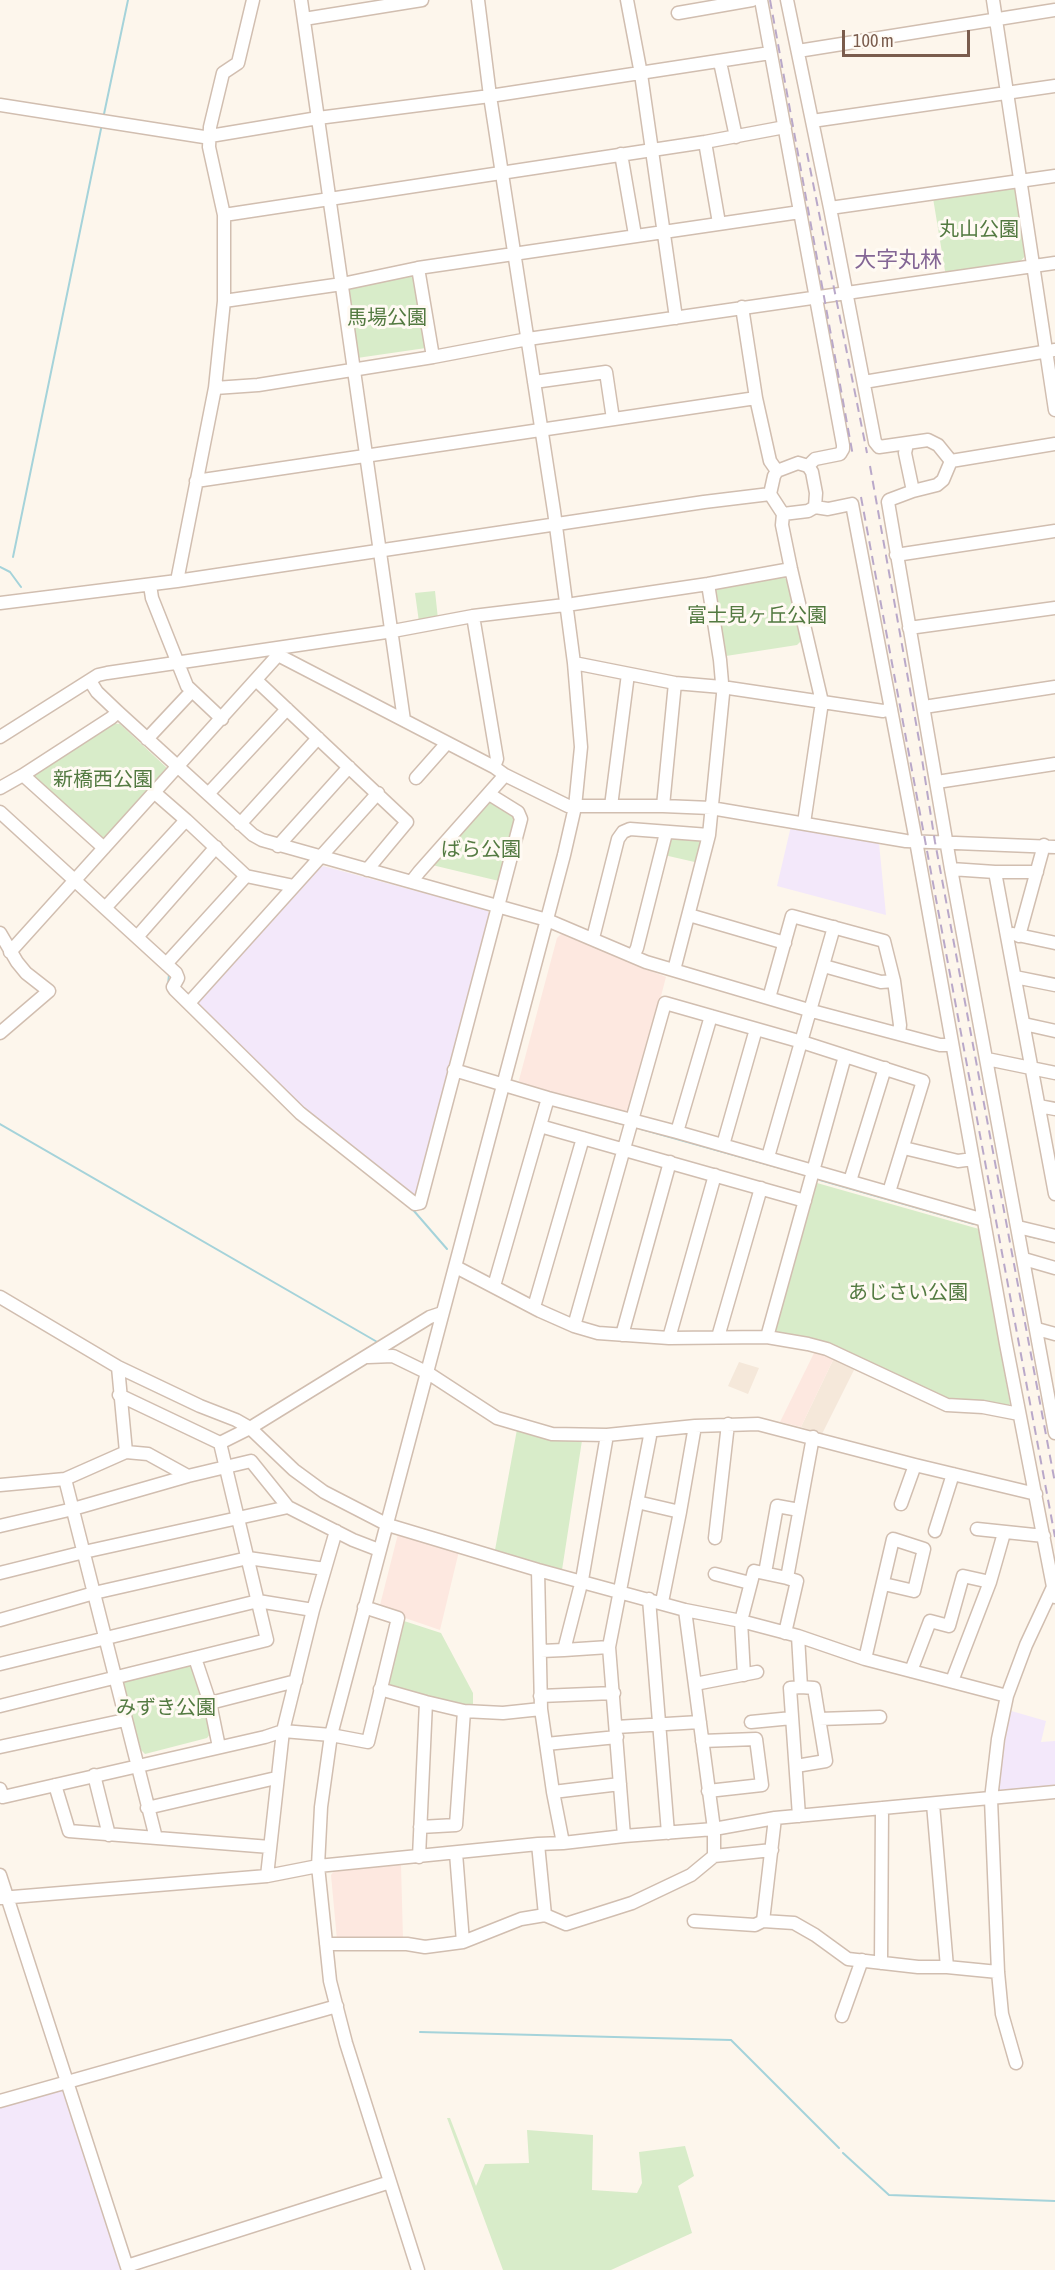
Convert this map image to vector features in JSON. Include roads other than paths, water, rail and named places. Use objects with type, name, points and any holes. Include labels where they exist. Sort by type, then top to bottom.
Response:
[{"type":"street","points":[[177,581],[215,388],[224,301],[224,215],[209,147],[210,127],[223,73],[238,63],[253,0]]},
{"type":"street","points":[[301,0],[404,720]]},
{"type":"street","points":[[304,19],[422,0]]},
{"type":"street","points":[[418,2270],[346,2043],[330,1982],[318,1866],[321,1807],[331,1735],[456,1267],[575,807],[581,747],[574,663],[566,604],[490,96],[478,0]]},
{"type":"street","points":[[627,0],[641,74],[676,318]]},
{"type":"street","points":[[678,13],[752,0]]},
{"type":"street","points":[[761,0],[843,449],[840,454],[815,459],[808,466]]},
{"type":"street","points":[[787,0],[876,445],[879,447],[928,440],[938,445],[951,461]]},
{"type":"street","points":[[993,0],[1034,266],[1050,350],[1055,410]]},
{"type":"street","points":[[798,51],[1055,10]]},
{"type":"street","points":[[0,105],[197,136],[210,136],[318,118],[490,96],[770,53]]},
{"type":"street","points":[[720,62],[736,137]]},
{"type":"street","points":[[812,121],[1055,86]]},
{"type":"street","points":[[224,215],[651,151],[785,127]]},
{"type":"street","points":[[705,142],[719,223]]},
{"type":"street","points":[[621,154],[635,235]]},
{"type":"street","points":[[830,208],[1055,176]]},
{"type":"street","points":[[224,301],[342,284],[418,268],[800,212]]},
{"type":"street","points":[[215,388],[258,385],[528,339],[1055,263]]},
{"type":"street","points":[[418,268],[433,357]]},
{"type":"street","points":[[742,308],[756,398],[770,461],[777,471]]},
{"type":"street","points":[[864,382],[1050,350]]},
{"type":"street","points":[[534,382],[606,372],[613,419]]},
{"type":"street","points":[[196,481],[756,398]]},
{"type":"street","points":[[907,444],[904,453],[913,492]]},
{"type":"street","points":[[951,461],[1055,444]]},
{"type":"street","points":[[951,461],[943,480],[937,485],[888,502],[951,869],[1055,1432]]},
{"type":"street","points":[[777,471],[798,463],[808,466],[812,472],[816,493],[815,507]]},
{"type":"street","points":[[777,471],[770,494],[783,514],[782,525],[791,569],[822,702],[804,823]]},
{"type":"street","points":[[0,603],[150,585],[770,494]]},
{"type":"street","points":[[783,514],[808,511],[815,507],[828,509],[852,504],[916,841],[1019,1414],[1054,1592],[1026,1645],[1007,1696],[998,1739],[991,1799],[998,1972],[1002,2014],[1016,2062]]},
{"type":"street","points":[[896,555],[1055,531]]},
{"type":"street","points":[[0,736],[107,673],[278,651],[473,616],[708,584],[791,569]]},
{"type":"street","points":[[674,970],[709,835],[722,687],[708,584]]},
{"type":"street","points":[[150,585],[152,598],[187,686],[222,719]]},
{"type":"street","points":[[909,628],[1055,608]]},
{"type":"street","points":[[473,616],[497,759],[494,767]]},
{"type":"street","points":[[10,952],[256,681],[278,651]]},
{"type":"street","points":[[278,651],[505,775],[563,804],[575,807],[711,808],[906,841],[1050,846],[1037,872],[1019,936]]},
{"type":"street","points":[[574,663],[675,683],[722,687],[883,711],[891,709]]},
{"type":"street","points":[[611,806],[628,674]]},
{"type":"street","points":[[90,681],[97,692],[240,824],[253,835],[278,846],[547,920],[633,956],[812,1011],[940,1045],[952,1045]]},
{"type":"street","points":[[256,681],[407,822],[367,870]]},
{"type":"street","points":[[663,806],[675,683]]},
{"type":"street","points":[[924,707],[1055,687]]},
{"type":"street","points":[[147,739],[191,692]]},
{"type":"street","points":[[208,794],[287,709]]},
{"type":"street","points":[[0,788],[118,712]]},
{"type":"street","points":[[240,824],[318,738]]},
{"type":"street","points":[[416,778],[447,743]]},
{"type":"street","points":[[937,782],[1055,764]]},
{"type":"street","points":[[278,846],[349,767]]},
{"type":"street","points":[[23,775],[104,848]]},
{"type":"street","points":[[412,881],[505,775]]},
{"type":"street","points":[[155,793],[246,876],[294,886]]},
{"type":"street","points":[[189,1003],[378,793]]},
{"type":"street","points":[[0,812],[177,975],[173,987],[175,990],[300,1113],[415,1204],[420,1203],[521,814],[489,794]]},
{"type":"street","points":[[105,908],[186,820]]},
{"type":"street","points":[[593,938],[618,839],[623,832],[630,829],[709,835]]},
{"type":"street","points":[[633,956],[666,833]]},
{"type":"street","points":[[137,937],[216,847]]},
{"type":"street","points":[[951,869],[1037,872]]},
{"type":"street","points":[[995,872],[1039,1106],[1051,1154],[1055,1193]]},
{"type":"street","points":[[166,964],[246,876]]},
{"type":"street","points":[[689,915],[785,943]]},
{"type":"street","points":[[769,998],[792,916],[834,927],[884,941],[894,981],[900,1024],[899,1034]]},
{"type":"street","points":[[768,1158],[812,1011],[834,927]]},
{"type":"street","points":[[1006,931],[1055,943]]},
{"type":"street","points":[[0,933],[10,952],[26,973],[49,991],[0,1033]]},
{"type":"street","points":[[824,966],[881,982],[894,981]]},
{"type":"street","points":[[1015,977],[1055,985]]},
{"type":"street","points":[[574,1326],[665,1004],[802,1042],[923,1081],[890,1192]]},
{"type":"street","points":[[677,1132],[711,1016]]},
{"type":"street","points":[[1024,1024],[1055,1030]]},
{"type":"street","points":[[723,1145],[756,1029]]},
{"type":"street","points":[[766,1337],[844,1056]]},
{"type":"street","points":[[987,1059],[1055,1073]]},
{"type":"street","points":[[850,1181],[885,1068]]},
{"type":"street","points":[[454,1070],[984,1220]]},
{"type":"street","points":[[494,1286],[548,1098]]},
{"type":"street","points":[[1039,1106],[1055,1109]]},
{"type":"street","points":[[540,1126],[805,1201]]},
{"type":"street","points":[[534,1307],[583,1138]]},
{"type":"street","points":[[904,1148],[958,1161],[973,1159]]},
{"type":"street","points":[[622,1335],[670,1161]]},
{"type":"street","points":[[669,1338],[715,1174]]},
{"type":"street","points":[[718,1337],[761,1188]]},
{"type":"street","points":[[1018,1227],[1055,1236]]},
{"type":"street","points":[[1024,1259],[1055,1268]]},
{"type":"street","points":[[456,1267],[574,1326],[598,1333],[669,1338],[766,1337],[808,1344],[828,1349],[947,1405],[982,1407],[1019,1414]]},
{"type":"street","points":[[0,1297],[118,1367],[250,1428],[294,1470],[324,1492],[388,1525],[538,1570],[582,1580],[685,1610],[741,1621],[798,1636],[865,1659],[1007,1696]]},
{"type":"street","points":[[220,1443],[250,1428],[430,1317],[442,1313]]},
{"type":"street","points":[[1037,1329],[1055,1334]]},
{"type":"street","points":[[368,1357],[393,1356],[428,1373],[497,1418],[552,1434],[607,1435],[695,1426],[758,1424],[1036,1494]]},
{"type":"street","points":[[118,1367],[126,1452]]},
{"type":"street","points":[[119,1395],[220,1443]]},
{"type":"street","points":[[715,1538],[728,1424]]},
{"type":"street","points":[[662,1602],[695,1426]]},
{"type":"street","points":[[624,1836],[609,1647],[651,1431]]},
{"type":"street","points":[[564,1650],[582,1580],[607,1435]]},
{"type":"street","points":[[787,1578],[813,1437]]},
{"type":"street","points":[[0,1706],[267,1640],[220,1443]]},
{"type":"street","points":[[0,1485],[65,1479],[126,1452],[148,1454],[188,1476]]},
{"type":"street","points":[[0,1526],[73,1509],[250,1461],[288,1507],[380,1550]]},
{"type":"street","points":[[901,1504],[915,1465]]},
{"type":"street","points":[[935,1531],[953,1474]]},
{"type":"street","points":[[65,1479],[156,1838]]},
{"type":"street","points":[[637,1502],[680,1512]]},
{"type":"street","points":[[765,1574],[777,1506],[799,1510]]},
{"type":"street","points":[[0,1574],[84,1552],[288,1507]]},
{"type":"street","points":[[977,1529],[1044,1536]]},
{"type":"street","points":[[267,1876],[276,1778],[283,1731],[313,1610],[336,1531]]},
{"type":"street","points":[[952,1681],[990,1582],[1004,1533]]},
{"type":"street","points":[[865,1659],[893,1539],[924,1549],[914,1591],[884,1584]]},
{"type":"street","points":[[0,1620],[94,1593],[248,1558],[325,1569]]},
{"type":"street","points":[[538,1570],[541,1709],[563,1843]]},
{"type":"street","points":[[744,1675],[741,1621],[754,1571],[797,1581],[785,1633]]},
{"type":"street","points":[[715,1574],[750,1583]]},
{"type":"street","points":[[911,1671],[930,1621],[949,1626],[963,1576],[990,1582]]},
{"type":"street","points":[[649,1599],[668,1833]]},
{"type":"street","points":[[0,1664],[258,1601],[313,1610]]},
{"type":"street","points":[[0,1789],[3,1797],[283,1731],[331,1735],[368,1742],[398,1618],[364,1607]]},
{"type":"street","points":[[685,1610],[714,1829],[714,1857]]},
{"type":"street","points":[[798,1636],[801,1687]]},
{"type":"street","points":[[541,1652],[609,1647]]},
{"type":"street","points":[[195,1658],[210,1703],[219,1747]]},
{"type":"street","points":[[695,1683],[757,1672]]},
{"type":"street","points":[[210,1703],[296,1681]]},
{"type":"street","points":[[796,1766],[826,1761],[814,1688],[790,1688],[799,1816]]},
{"type":"street","points":[[380,1689],[464,1711],[503,1713],[541,1709]]},
{"type":"street","points":[[540,1696],[614,1693]]},
{"type":"street","points":[[419,1857],[426,1702]]},
{"type":"street","points":[[420,1827],[456,1825],[464,1711]]},
{"type":"street","points":[[819,1719],[880,1717]]},
{"type":"street","points":[[751,1722],[792,1718]]},
{"type":"street","points":[[0,1747],[125,1720]]},
{"type":"street","points":[[546,1744],[658,1723],[700,1722]]},
{"type":"street","points":[[702,1741],[756,1739],[762,1785],[708,1791]]},
{"type":"street","points":[[94,1775],[109,1835]]},
{"type":"street","points":[[147,1808],[276,1778]]},
{"type":"street","points":[[55,1785],[69,1831],[270,1847]]},
{"type":"street","points":[[553,1792],[620,1785]]},
{"type":"street","points":[[4,1898],[267,1876],[318,1866],[714,1829],[776,1818],[1055,1792]]},
{"type":"street","points":[[933,1804],[946,1967]]},
{"type":"street","points":[[881,1963],[882,1808]]},
{"type":"street","points":[[763,1921],[776,1818]]},
{"type":"street","points":[[538,1844],[545,1915]]},
{"type":"street","points":[[326,1944],[408,1944],[425,1947],[463,1942],[521,1919],[545,1915],[566,1924],[632,1903],[691,1875],[714,1857],[772,1850]]},
{"type":"street","points":[[456,1853],[463,1942]]},
{"type":"street","points":[[0,1875],[4,1898],[68,2083],[128,2268],[390,2182]]},
{"type":"street","points":[[694,1921],[755,1925],[763,1921],[794,1923],[848,1959],[918,1967],[998,1972]]},
{"type":"street","points":[[842,2016],[862,1960]]},
{"type":"street","points":[[0,2101],[337,2006]]},
{"type":"waterway","points":[[104,114],[128,0]]},
{"type":"waterway","points":[[13,557],[102,124]]},
{"type":"waterway","points":[[0,567],[10,572],[21,587]]},
{"type":"waterway","points":[[168,985],[169,974]]},
{"type":"waterway","points":[[614,1122],[623,1124]]},
{"type":"waterway","points":[[0,1124],[379,1343]]},
{"type":"waterway","points":[[641,1129],[805,1175]]},
{"type":"waterway","points":[[820,1180],[974,1224]]},
{"type":"waterway","points":[[397,1197],[414,1211],[447,1249]]},
{"type":"waterway","points":[[1028,1236],[1055,1242]]},
{"type":"waterway","points":[[420,2032],[731,2040],[839,2148]]},
{"type":"waterway","points":[[843,2153],[889,2195],[1055,2201]]},
{"type":"railway","points":[[770,0],[853,456]]},
{"type":"railway","points":[[807,153],[867,453]]},
{"type":"railway","points":[[870,466],[935,842],[1055,1483]]},
{"type":"railway","points":[[861,497],[1055,1537]]},
{"type":"district","name":"大字丸林","points":[[898,260]]},
{"type":"park label","name":"丸山公園","points":[[979,230]]},
{"type":"park label","name":"馬場公園","points":[[387,318]]},
{"type":"park label","name":"富士見ヶ丘公園","points":[[757,616]]},
{"type":"park label","name":"新橋西公園","points":[[103,780]]},
{"type":"park label","name":"ばら公園","points":[[481,850]]},
{"type":"park label","name":"あじさい公園","points":[[908,1293]]},
{"type":"park label","name":"みずき公園","points":[[166,1708]]}]
